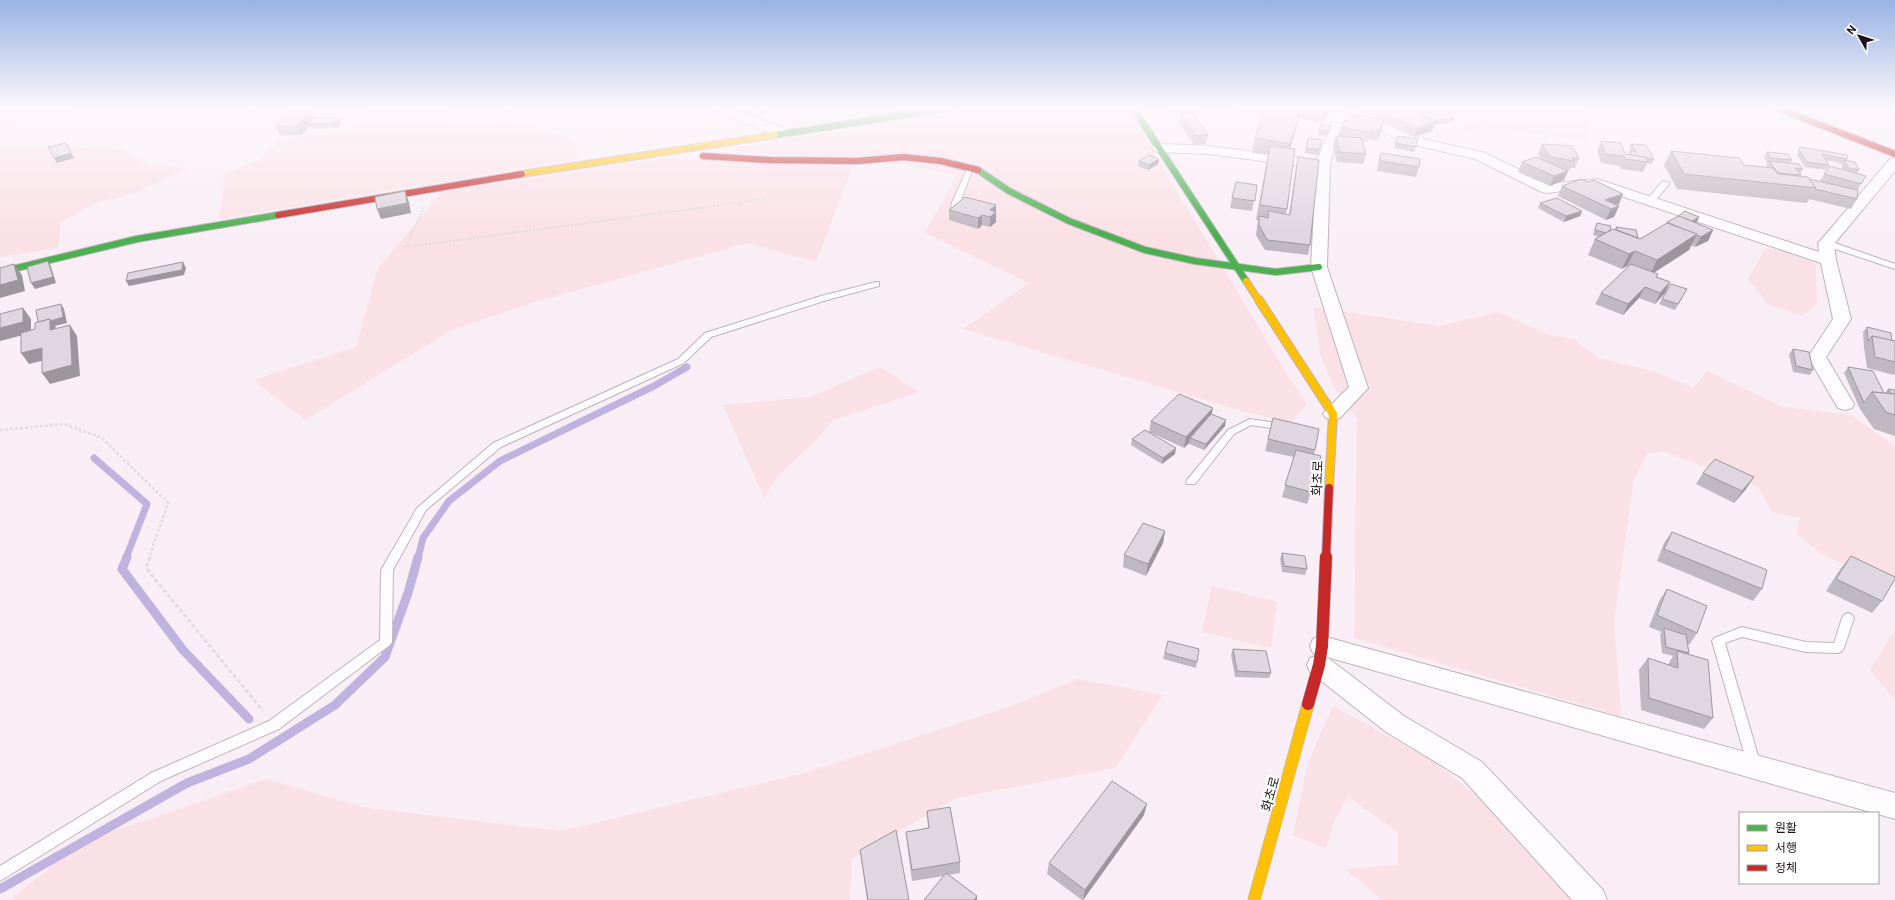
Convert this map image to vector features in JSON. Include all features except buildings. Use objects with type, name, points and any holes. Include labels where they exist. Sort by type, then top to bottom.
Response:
[{"type":"street","points":[[0,272],[137,239],[421,190],[680,150]]},
{"type":"street","points":[[1160,150],[1238,267],[1332,414],[1359,388],[1319,267],[1323,165],[1327,150]]},
{"type":"street","points":[[1209,150],[1323,165]]},
{"type":"street","points":[[1454,150],[1480,156],[1547,189],[1595,183],[1651,200],[1828,260]]},
{"type":"street","points":[[1885,150],[1895,154]]},
{"type":"street","points":[[660,153],[769,160],[858,160],[903,157],[941,161],[980,171],[1009,190],[1069,221],[1145,250],[1195,261],[1276,272],[1319,267]]},
{"type":"street","points":[[1845,404],[1817,357],[1842,319],[1828,260],[1826,243],[1856,197],[1895,162]]},
{"type":"street","name":"화초로","points":[[1254,900],[1321,656],[1328,434],[1332,414]]},
{"type":"street","points":[[1321,656],[1754,766],[1895,806]]},
{"type":"street","points":[[1321,656],[1395,724],[1472,770],[1592,900]]},
{"type":"lane","points":[[955,204],[970,168]]},
{"type":"lane","points":[[1651,200],[1666,183]]},
{"type":"lane","points":[[1826,243],[1895,267]]},
{"type":"lane","points":[[0,874],[156,777],[274,725],[386,642],[387,570],[422,508],[497,445],[681,361],[708,335],[824,298],[876,284]]},
{"type":"lane","points":[[1191,482],[1231,432],[1250,422],[1294,429]]},
{"type":"lane","points":[[1754,766],[1718,641],[1742,632],[1806,647],[1838,648],[1848,618]]},
{"type":"path","points":[[421,190],[425,205],[406,247],[766,199]]},
{"type":"path","points":[[0,430],[64,424],[102,438],[168,503],[146,568],[274,725]]},
{"type":"shaded area","points":[[0,150],[125,150],[149,166],[189,168],[133,194],[95,203],[61,222],[58,248],[0,257]]},
{"type":"shaded area","points":[[270,150],[576,150],[579,159],[219,219],[224,174],[261,159]]},
{"type":"shaded area","points":[[730,150],[1152,150],[1286,373],[1307,404],[1291,422],[1245,412],[963,329],[1029,283],[925,233],[957,175],[907,165]]},
{"type":"shaded area","points":[[666,158],[853,165],[816,262],[748,243],[538,301],[450,331],[305,420],[253,380],[356,347],[378,268],[443,191]]},
{"type":"shaded area","points":[[1765,248],[1783,251],[1816,264],[1817,304],[1801,316],[1769,305],[1748,279]]},
{"type":"shaded area","points":[[1313,307],[1440,326],[1498,312],[1549,335],[1574,339],[1598,358],[1653,371],[1693,388],[1707,371],[1783,407],[1851,415],[1895,446],[1895,583],[1824,556],[1796,533],[1800,518],[1772,512],[1758,487],[1663,451],[1647,454],[1634,479],[1614,621],[1621,716],[1354,638],[1357,419],[1333,386],[1320,353]]},
{"type":"shaded area","points":[[880,367],[919,392],[833,420],[815,441],[778,476],[764,498],[723,405],[810,397]]},
{"type":"shaded area","points":[[1212,586],[1277,602],[1271,648],[1202,632]]},
{"type":"shaded area","points":[[1895,630],[1895,700],[1870,670]]},
{"type":"shaded area","points":[[1078,679],[1163,695],[1115,768],[956,798],[852,859],[850,900],[10,900],[81,842],[266,779],[367,808],[561,831],[801,774],[1012,706]]},
{"type":"shaded area","points":[[1333,706],[1433,761],[1501,815],[1579,900],[1382,900],[1345,869],[1398,865],[1398,832],[1348,797],[1336,817],[1326,849],[1293,835],[1308,762]]},
{"type":"waterway","points":[[418,558],[423,538],[449,501],[500,461],[654,386],[687,367]]},
{"type":"waterway","points":[[94,458],[147,504],[126,558]]},
{"type":"waterway","points":[[127,557],[122,569],[183,650],[249,719]]},
{"type":"waterway","points":[[0,889],[187,783],[249,759],[335,705],[385,657],[408,593],[418,557]]},
{"type":"traffic: fast","points":[[1160,150],[1246,281]]},
{"type":"traffic: fast","points":[[978,170],[1009,191],[1069,221],[1145,250],[1195,261],[1276,272],[1319,267]]},
{"type":"traffic: fast","points":[[0,272],[137,239],[278,215]]},
{"type":"traffic: slow","points":[[522,174],[678,150]]},
{"type":"traffic: slow","points":[[1246,281],[1333,414],[1329,488]]},
{"type":"traffic: slow","points":[[1254,900],[1308,704]]},
{"type":"traffic: jam","points":[[1885,150],[1895,154]]},
{"type":"traffic: jam","points":[[703,156],[769,160],[858,161],[903,157],[941,161],[978,170]]},
{"type":"traffic: jam","points":[[278,215],[522,174]]},
{"type":"traffic: jam","points":[[1308,704],[1319,665],[1322,646],[1329,488]]}]
